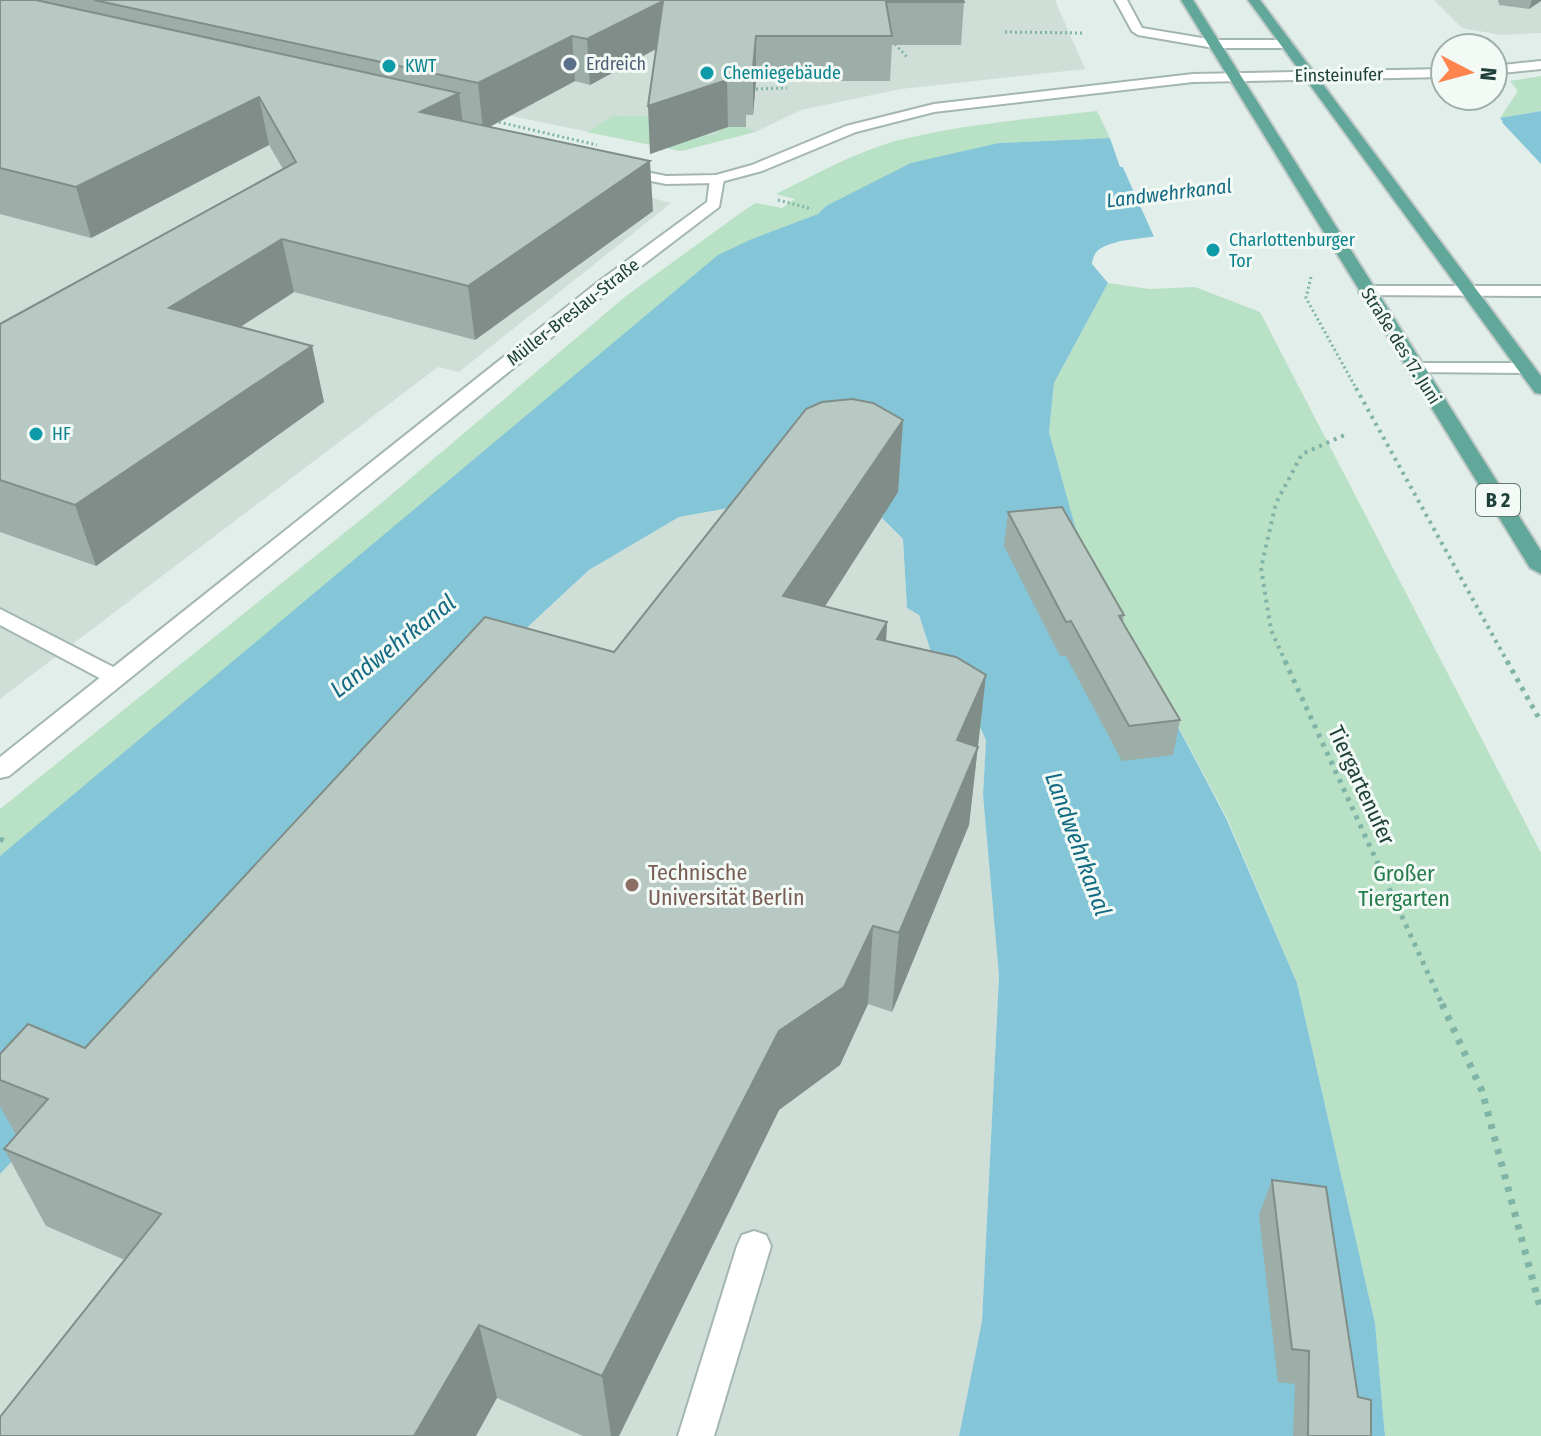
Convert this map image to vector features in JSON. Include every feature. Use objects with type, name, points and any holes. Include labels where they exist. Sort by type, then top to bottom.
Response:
[{"type":"main road","name":"Straße des 17. Juni","points":[[1187,0],[1541,568]]},
{"type":"main road","points":[[1254,0],[1541,389]]},
{"type":"street","points":[[1121,0],[1138,31],[1214,44],[1287,44]]},
{"type":"street","points":[[1509,68],[1541,65]]},
{"type":"street","name":"Einsteinufer","points":[[1233,76],[1429,73]]},
{"type":"street","points":[[600,166],[666,180],[717,179],[757,168],[851,129],[934,108],[1233,76]]},
{"type":"street","name":"Müller-Breslau-Straße","points":[[0,770],[604,286],[714,204],[717,179]]},
{"type":"street","points":[[1367,291],[1541,291]]},
{"type":"street","points":[[1415,368],[1525,368]]},
{"type":"street","points":[[0,616],[115,677]]},
{"type":"street","points":[[696,1436],[754,1246]]},
{"type":"path","points":[[1005,32],[1083,33]]},
{"type":"path","points":[[895,44],[907,57]]},
{"type":"path","points":[[756,89],[787,88]]},
{"type":"path","points":[[488,120],[611,148]]},
{"type":"path","points":[[789,203],[812,209]]},
{"type":"path","points":[[1310,278],[1306,298],[1541,722]]},
{"type":"path","name":"Tiergartenufer","points":[[1347,434],[1302,454],[1276,503],[1261,568],[1271,630],[1482,1091],[1541,1311]]},
{"type":"path","points":[[0,839],[8,842]]},
{"type":"shaded area","points":[[4,0],[1055,0],[1085,69],[901,89],[801,110],[755,132],[681,151],[482,110]]},
{"type":"shaded area","points":[[1434,0],[1541,0],[1541,33],[1509,35],[1509,32],[1462,28]]},
{"type":"shaded area","points":[[0,56],[506,159],[671,203],[459,372],[438,367],[0,699]]},
{"type":"shaded area","name":"Technische Universität Berlin","points":[[893,495],[882,518],[903,539],[907,608],[919,615],[943,689],[978,723],[986,740],[983,795],[999,976],[982,1321],[959,1436],[0,1436],[0,1174],[11,1162],[461,689],[589,570],[679,517],[729,508]]},
{"type":"green space","points":[[1541,76],[1541,111],[1500,118],[1504,112],[1509,112],[1509,104],[1518,91],[1510,81]]},
{"type":"green space","points":[[1097,111],[1110,138],[999,143],[826,206],[818,214],[798,222],[0,856],[0,809],[379,505],[626,296],[746,209],[756,203],[782,208],[795,199],[776,194],[849,158],[895,141],[970,126]]},
{"type":"green space","points":[[612,116],[658,116],[709,135],[723,127],[746,127],[755,132],[681,151],[587,132]]},
{"type":"green space","name":"Großer Tiergarten","points":[[1108,283],[1149,289],[1195,287],[1260,312],[1541,853],[1541,1436],[1385,1436],[1375,1323],[1297,983],[1227,818],[1078,538],[1049,432],[1054,383]]},
{"type":"water","name":"Landwehrkanal","points":[[1541,111],[1541,185],[1120,241],[1101,248],[1092,264],[1108,283],[1054,383],[1049,432],[1078,537],[1226,818],[1297,983],[1375,1323],[1385,1436],[959,1436],[982,1321],[999,976],[983,795],[986,740],[978,723],[943,689],[919,615],[907,608],[903,539],[882,518],[893,495],[729,508],[679,517],[589,570],[461,689],[0,1174],[0,856],[718,255],[818,214],[826,206],[911,163],[999,143],[1110,138],[1120,167],[1503,122],[1500,118]]},
{"type":"pier","points":[[1496,116],[1541,164],[1541,189],[1187,238],[1155,239],[1108,134],[1113,137],[1123,163],[1496,119]]},
{"type":"building","points":[[0,0],[36,0],[459,93],[420,112],[650,161],[468,286],[282,239],[169,308],[312,346],[75,505],[0,480],[0,324],[296,162],[259,97],[76,187],[0,168]]},
{"type":"building","points":[[94,0],[963,0],[964,2],[886,2],[892,36],[756,36],[753,68],[745,68],[745,80],[727,80],[648,106],[663,1],[587,39],[572,36],[478,83]]},
{"type":"building","name":"Technische Universität Berlin","points":[[852,399],[873,403],[903,420],[783,596],[887,622],[877,639],[956,657],[986,675],[957,740],[978,747],[899,933],[873,926],[844,987],[779,1031],[602,1376],[479,1325],[414,1436],[0,1436],[0,1417],[161,1214],[4,1149],[48,1099],[0,1080],[0,1054],[28,1024],[85,1048],[485,617],[614,652],[806,409],[822,402]]},
{"type":"building","points":[[1062,507],[1124,615],[1119,616],[1180,720],[1129,726],[1071,621],[1066,622],[1008,512]]},
{"type":"building","points":[[1272,1180],[1326,1187],[1358,1397],[1371,1400],[1371,1436],[1308,1436],[1309,1351],[1292,1349]]},
{"type":"place","name":"Erdreich","points":[[570,64]]},
{"type":"place","name":"KWT","points":[[389,66]]},
{"type":"place","name":"Chemiegebäude","points":[[707,73]]},
{"type":"place","name":"Charlottenburger Tor","points":[[1213,250]]},
{"type":"place","name":"HF","points":[[36,434]]},
{"type":"place","name":"Technische Universität Berlin","points":[[632,885]]}]
